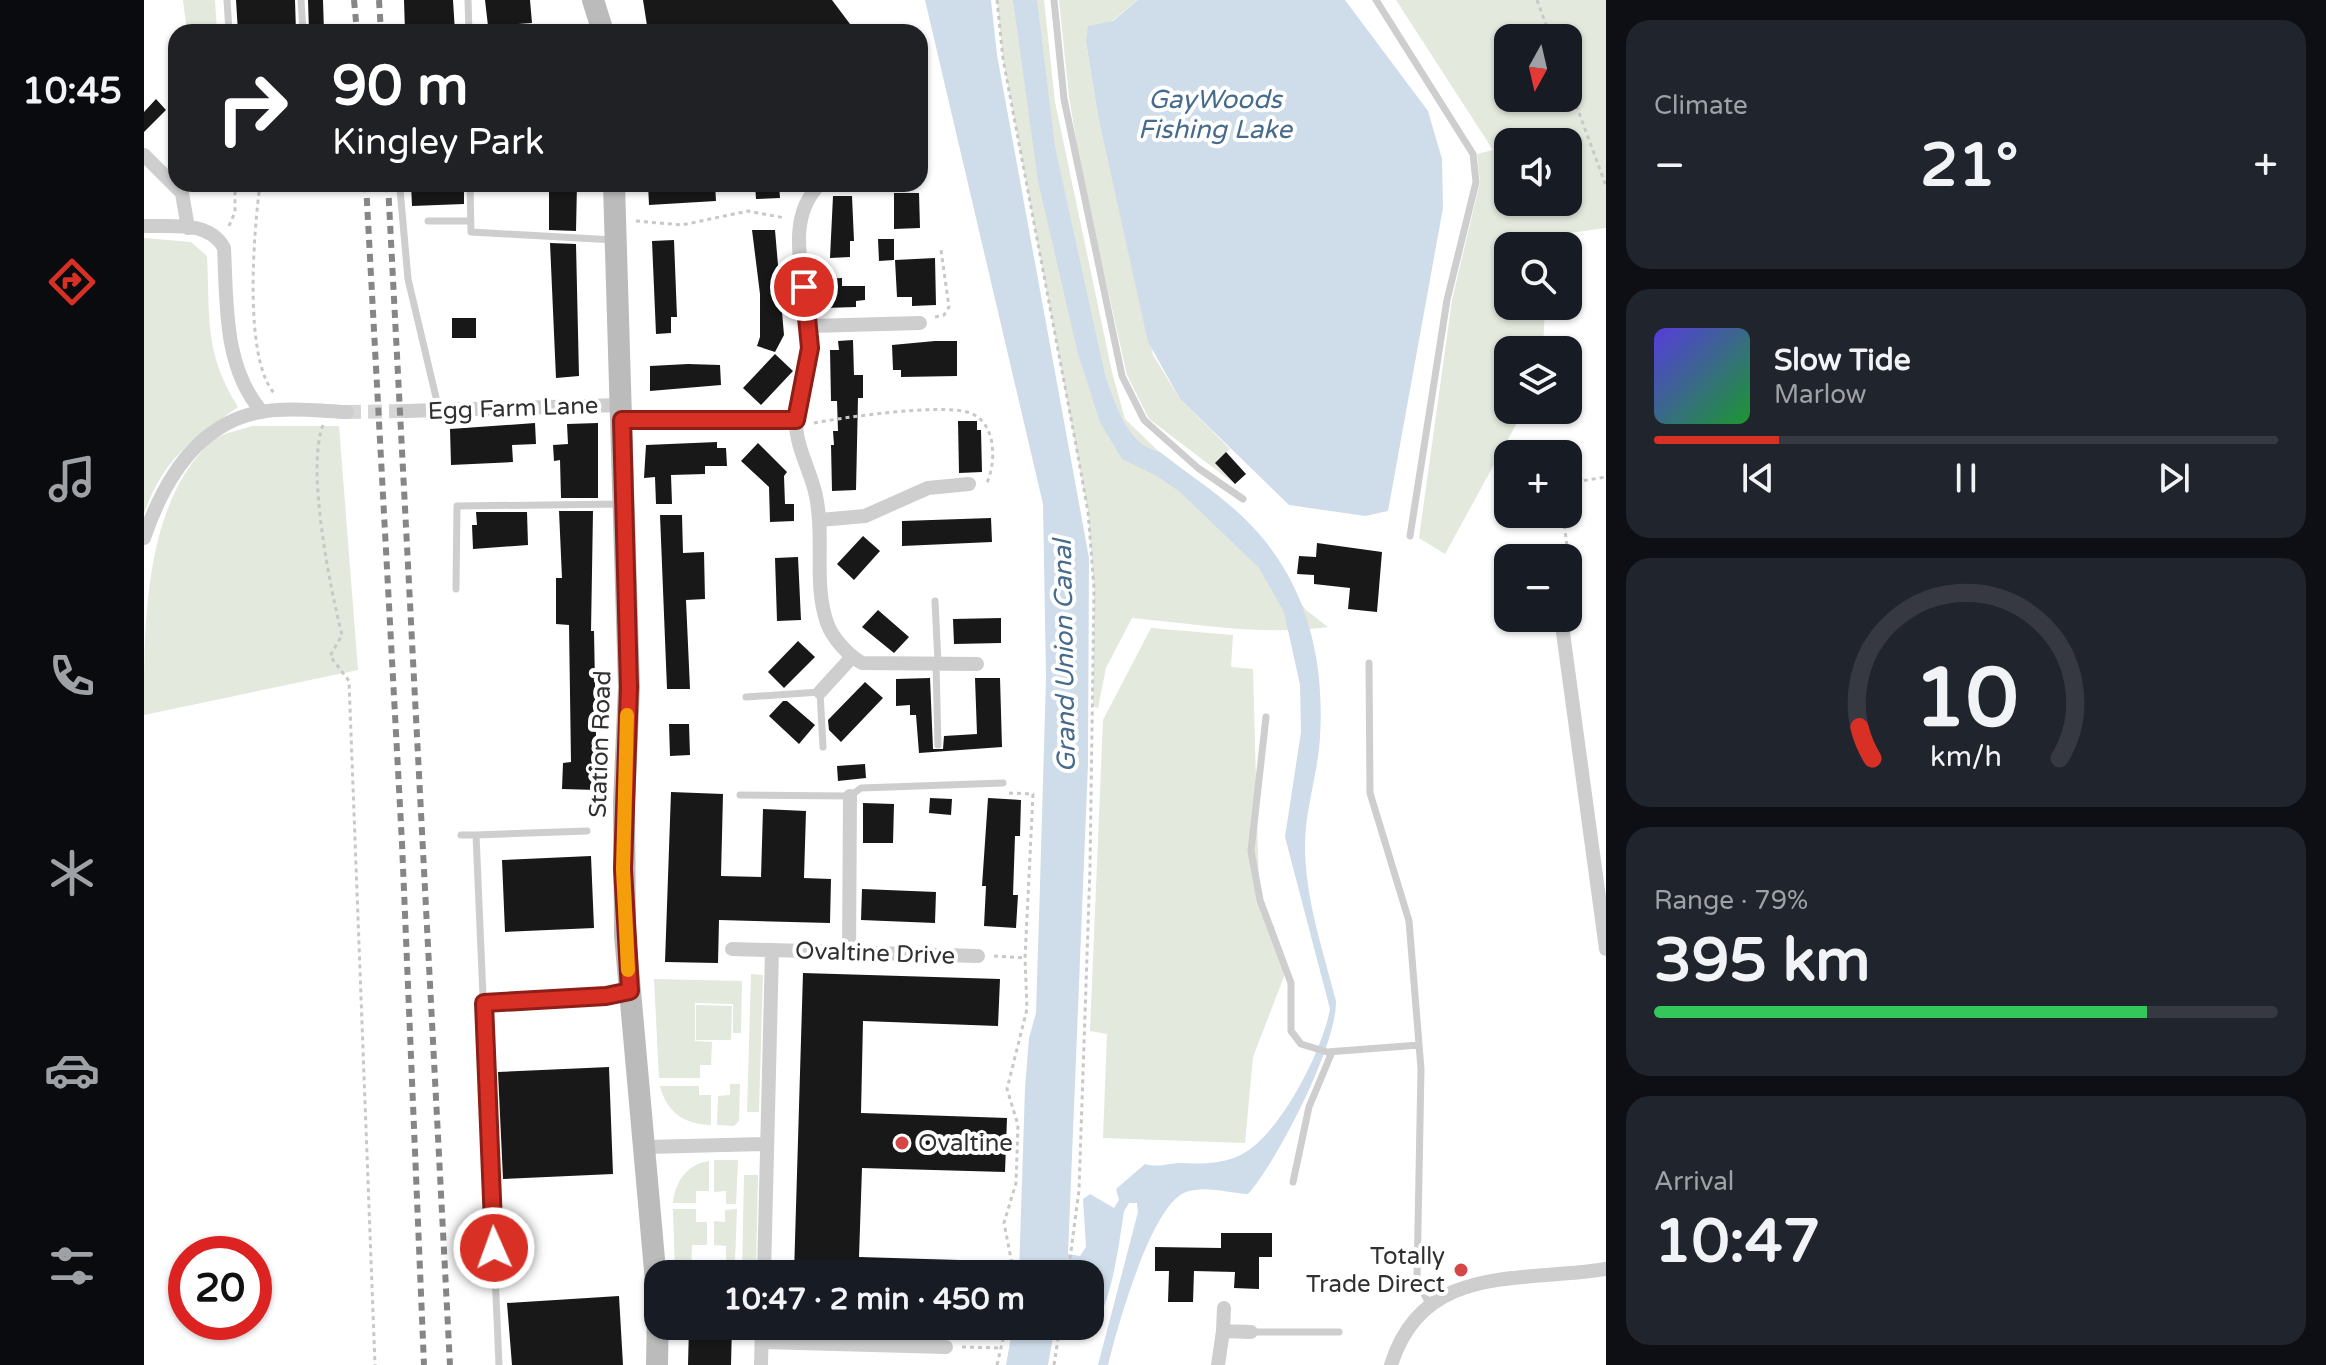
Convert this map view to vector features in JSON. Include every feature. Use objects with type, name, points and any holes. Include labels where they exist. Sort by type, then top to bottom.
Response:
[{"type":"street","points":[[593,0],[600,24]]},
{"type":"street","points":[[144,155],[168,179]]},
{"type":"street","points":[[181,192],[188,228]]},
{"type":"street","name":"Station Road","points":[[614,192],[629,687],[623,869],[630,991],[654,1260]]},
{"type":"street","points":[[809,192],[799,223],[810,326],[806,375],[796,422],[820,520],[822,604],[828,627],[852,657],[878,666],[977,664]]},
{"type":"street","points":[[144,226],[206,230],[217,236],[224,248],[233,357],[251,399],[262,412]]},
{"type":"street","points":[[810,326],[920,323]]},
{"type":"street","name":"Egg Farm Lane","points":[[405,411],[622,412],[796,422]]},
{"type":"street","points":[[144,538],[158,498],[187,455],[213,433],[262,412],[347,412]]},
{"type":"street","points":[[820,520],[865,516],[928,488],[969,484]]},
{"type":"street","points":[[1563,632],[1606,949]]},
{"type":"street","points":[[820,692],[852,657]]},
{"type":"street","points":[[849,952],[850,796]]},
{"type":"street","name":"Ovaltine Drive","points":[[732,949],[978,956]]},
{"type":"street","name":"Ovaltine Drive","points":[[764,1260],[772,950]]},
{"type":"street","points":[[646,1147],[767,1144]]},
{"type":"street","points":[[1391,1365],[1410,1328],[1429,1304],[1451,1290],[1473,1283],[1606,1269]]},
{"type":"street","points":[[1218,1365],[1224,1308]]},
{"type":"street","points":[[1223,1331],[1251,1332]]},
{"type":"street","name":"Station Road","points":[[657,1340],[657,1365]]},
{"type":"street","points":[[761,1365],[762,1342],[946,1347]]},
{"type":"lane","points":[[227,0],[228,24]]},
{"type":"lane","points":[[301,0],[302,24]]},
{"type":"lane","points":[[468,0],[469,24]]},
{"type":"lane","points":[[1054,0],[1067,113],[1122,376],[1144,420],[1198,468],[1243,499]]},
{"type":"lane","points":[[1376,0],[1473,154],[1476,182],[1444,313],[1410,536]]},
{"type":"lane","points":[[400,192],[408,279],[439,410]]},
{"type":"lane","points":[[470,192],[471,232],[616,230]]},
{"type":"lane","points":[[428,221],[471,221]]},
{"type":"lane","points":[[456,589],[457,506],[623,504]]},
{"type":"lane","points":[[935,601],[938,745]]},
{"type":"lane","points":[[1369,663],[1370,793],[1409,921],[1419,1045],[1417,1280],[1429,1304]]},
{"type":"lane","points":[[746,697],[820,692],[823,747]]},
{"type":"lane","points":[[1266,717],[1251,833],[1253,866],[1267,925],[1291,983],[1291,1031],[1301,1044],[1330,1052],[1419,1045]]},
{"type":"lane","points":[[740,795],[850,796],[861,788],[1003,783]]},
{"type":"lane","points":[[461,835],[587,831]]},
{"type":"lane","points":[[476,835],[499,1365]]},
{"type":"lane","points":[[484,1003],[606,996],[630,991]]},
{"type":"lane","points":[[1293,1182],[1309,1107],[1330,1052]]},
{"type":"lane","points":[[1251,1332],[1339,1332]]},
{"type":"path","points":[[997,0],[1003,59],[1076,445],[1093,564],[1090,868],[1079,1190],[1070,1260]]},
{"type":"path","points":[[1537,0],[1546,24]]},
{"type":"path","points":[[1579,112],[1606,186]]},
{"type":"path","points":[[230,225],[234,192]]},
{"type":"path","points":[[259,192],[252,246],[257,344],[270,389],[290,411]]},
{"type":"path","points":[[616,230],[682,225],[748,211],[799,223]]},
{"type":"path","points":[[920,323],[944,315],[949,307],[941,250]]},
{"type":"path","points":[[328,411],[317,440],[319,486],[333,601],[342,635],[330,656],[349,681],[375,1365]]},
{"type":"path","points":[[796,422],[965,411],[983,421],[991,439],[992,466],[986,485],[975,492],[969,484]]},
{"type":"path","points":[[1582,481],[1606,477]]},
{"type":"path","points":[[1003,783],[1010,795],[1033,794],[1025,958],[1027,1009],[1007,1089],[1018,1125],[1016,1183],[1004,1223],[1011,1260]]},
{"type":"path","points":[[978,956],[1025,958]]},
{"type":"path","points":[[997,1365],[1003,1340]]},
{"type":"path","points":[[1054,1365],[1058,1340]]},
{"type":"path","points":[[946,1347],[1001,1348]]},
{"type":"shaded area","points":[[183,0],[215,0],[216,24],[186,24]]},
{"type":"shaded area","points":[[997,0],[1044,0],[1055,102],[1112,372],[1125,419],[1244,533],[1306,610],[1328,627],[1255,630],[1132,618],[1106,668],[1098,708],[1093,706],[1094,588],[1088,512],[1003,59]]},
{"type":"shaded area","points":[[1059,0],[1138,0],[1086,42],[1098,116],[1153,355],[1180,399],[1230,449],[1215,463],[1235,484],[1149,419],[1127,375],[1083,180],[1069,97]]},
{"type":"shaded area","points":[[1396,0],[1606,0],[1606,228],[1577,232],[1494,232],[1494,320],[1544,320],[1544,336],[1494,336],[1494,424],[1516,424],[1508,440],[1494,440],[1494,465],[1445,554],[1419,538],[1452,300],[1480,182],[1477,154],[1493,150]]},
{"type":"shaded area","points":[[144,238],[191,242],[207,256],[209,317],[214,352],[227,388],[238,407],[193,440],[170,464],[144,514]]},
{"type":"shaded area","points":[[252,426],[339,426],[358,670],[144,715],[145,642],[152,566],[173,497],[190,467],[212,441]]},
{"type":"shaded area","points":[[1151,628],[1233,635],[1231,667],[1253,669],[1259,891],[1285,974],[1253,1057],[1245,1143],[1103,1138],[1107,1034],[1090,1031],[1103,720]]},
{"type":"shaded area","points":[[751,974],[763,975],[759,1112],[747,1112]]},
{"type":"shaded area","points":[[654,979],[742,981],[741,1033],[733,1033],[733,1004],[695,1003],[695,1041],[712,1042],[711,1065],[700,1065],[700,1078],[659,1078]]},
{"type":"shaded area","points":[[696,1005],[732,1006],[731,1040],[696,1040]]},
{"type":"shaded area","points":[[730,1084],[740,1084],[739,1121],[734,1126],[717,1125],[718,1096],[730,1095]]},
{"type":"shaded area","points":[[660,1086],[699,1086],[699,1095],[711,1095],[711,1125],[678,1115],[667,1103]]},
{"type":"shaded area","points":[[714,1160],[738,1160],[736,1204],[726,1204],[726,1191],[714,1192]]},
{"type":"shaded area","points":[[709,1161],[709,1191],[696,1191],[696,1203],[673,1203],[676,1188],[688,1170]]},
{"type":"shaded area","points":[[744,1175],[758,1175],[756,1260],[742,1260]]},
{"type":"shaded area","points":[[673,1209],[696,1209],[696,1222],[707,1222],[707,1245],[692,1245],[691,1260],[675,1260]]},
{"type":"shaded area","points":[[737,1209],[735,1260],[726,1260],[726,1246],[714,1245],[714,1221],[725,1222],[725,1210]]},
{"type":"water","name":"Grand Union Canal","points":[[925,0],[991,0],[997,55],[1089,558],[1088,764],[1068,1254],[1080,1256],[1086,1247],[1083,1199],[1090,1194],[1114,1208],[1119,1200],[1116,1189],[1145,1164],[1216,1162],[1236,1157],[1252,1148],[1296,1093],[1318,1047],[1330,1009],[1285,837],[1301,732],[1300,685],[1284,612],[1259,568],[1180,492],[1157,476],[1122,459],[1100,422],[1078,354],[1038,181],[1013,0],[1037,0],[1055,147],[1105,375],[1118,410],[1139,441],[1160,452],[1215,494],[1267,543],[1297,593],[1315,649],[1319,678],[1320,737],[1305,846],[1311,904],[1336,1001],[1327,1045],[1289,1130],[1248,1194],[1209,1189],[1186,1192],[1173,1201],[1160,1219],[1137,1270],[1108,1365],[1098,1365],[1138,1212],[1137,1203],[1129,1203],[1124,1211],[1104,1305],[1104,1260],[1019,1260],[1025,1088],[1029,1038],[1036,1013],[1040,885],[1046,677],[1043,504]]},
{"type":"water","name":"GayWoods Fishing Lake","points":[[1138,0],[1345,0],[1428,111],[1442,159],[1443,208],[1388,511],[1365,516],[1289,505],[1180,399],[1148,342],[1098,116],[1086,42],[1088,26],[1113,21]]},
{"type":"water","points":[[1010,1340],[1052,1340],[1048,1365],[1006,1365]]},
{"type":"building","points":[[236,0],[295,0],[296,24],[238,24]]},
{"type":"building","points":[[308,0],[323,0],[324,24],[309,24]]},
{"type":"building","points":[[404,0],[453,0],[454,24],[405,24]]},
{"type":"building","points":[[485,0],[530,0],[532,23],[488,24]]},
{"type":"building","points":[[643,0],[832,0],[850,24],[647,24]]},
{"type":"building","points":[[156,99],[166,110],[144,132],[144,112]]},
{"type":"building","points":[[411,192],[464,192],[464,204],[412,206]]},
{"type":"building","points":[[549,192],[577,192],[576,231],[549,230]]},
{"type":"building","points":[[648,192],[715,192],[716,201],[649,205]]},
{"type":"building","points":[[756,192],[780,192],[780,198],[756,199]]},
{"type":"building","points":[[894,193],[919,193],[920,228],[894,229]]},
{"type":"building","points":[[833,196],[852,196],[854,241],[850,241],[850,257],[830,258]]},
{"type":"building","points":[[752,230],[775,230],[784,335],[775,352],[757,346],[760,337],[760,294]]},
{"type":"building","points":[[878,239],[894,239],[894,260],[879,261]]},
{"type":"building","points":[[674,240],[677,317],[671,317],[671,333],[656,334],[652,241]]},
{"type":"building","points":[[550,243],[576,244],[579,376],[556,378]]},
{"type":"building","points":[[935,258],[936,305],[912,306],[912,297],[897,297],[895,260]]},
{"type":"building","points":[[842,278],[842,286],[865,286],[865,300],[856,301],[856,307],[824,308],[824,279]]},
{"type":"building","points":[[452,318],[476,318],[476,338],[452,338]]},
{"type":"building","points":[[853,340],[854,375],[863,375],[863,398],[858,398],[856,490],[832,491],[831,445],[834,445],[833,431],[838,431],[837,401],[831,401],[830,350],[839,350],[838,341]]},
{"type":"building","points":[[957,341],[957,376],[901,377],[901,370],[893,370],[892,345]]},
{"type":"building","points":[[775,354],[793,371],[761,405],[743,388]]},
{"type":"building","points":[[720,365],[721,385],[650,391],[650,366]]},
{"type":"building","points":[[958,421],[977,421],[977,430],[981,430],[982,472],[959,473]]},
{"type":"building","points":[[535,423],[536,444],[512,445],[513,462],[451,465],[450,429]]},
{"type":"building","points":[[598,423],[598,498],[561,498],[560,460],[554,461],[553,445],[568,444],[567,424]]},
{"type":"building","points":[[717,442],[717,448],[726,448],[727,466],[705,466],[705,474],[671,475],[672,504],[656,504],[655,477],[644,478],[646,445]]},
{"type":"building","points":[[758,443],[787,472],[784,476],[785,504],[794,504],[794,521],[770,522],[769,487],[741,461]]},
{"type":"building","points":[[1226,452],[1246,474],[1235,484],[1215,463]]},
{"type":"building","points":[[559,511],[593,511],[591,631],[594,631],[597,790],[562,789],[563,763],[571,762],[569,625],[556,624],[556,578],[562,578]]},
{"type":"building","points":[[476,512],[527,512],[528,545],[473,549],[472,525],[477,525]]},
{"type":"building","points":[[660,515],[682,515],[683,553],[704,552],[705,599],[686,600],[690,689],[667,689]]},
{"type":"building","points":[[991,518],[992,542],[902,546],[902,521]]},
{"type":"building","points":[[863,536],[880,551],[854,580],[837,564]]},
{"type":"building","points":[[1317,543],[1382,552],[1377,612],[1348,609],[1350,588],[1314,584],[1314,575],[1297,574],[1299,556],[1316,557]]},
{"type":"building","points":[[798,557],[801,620],[777,621],[775,558]]},
{"type":"building","points":[[878,610],[909,637],[894,653],[862,627]]},
{"type":"building","points":[[1001,618],[1001,643],[954,644],[953,619]]},
{"type":"building","points":[[798,641],[815,657],[784,688],[768,672]]},
{"type":"building","points":[[930,678],[933,749],[943,749],[944,736],[977,734],[975,678],[1000,678],[1002,747],[919,753],[916,715],[910,715],[910,705],[896,706],[896,679]]},
{"type":"building","points":[[865,682],[883,698],[841,742],[829,730],[828,720]]},
{"type":"building","points":[[783,701],[815,725],[799,744],[769,716]]},
{"type":"building","points":[[669,724],[689,724],[690,755],[670,756]]},
{"type":"building","points":[[865,764],[866,778],[838,781],[837,766]]},
{"type":"building","points":[[671,792],[723,794],[721,876],[761,877],[763,809],[806,811],[804,878],[831,879],[830,923],[719,920],[718,963],[665,962]]},
{"type":"building","points":[[930,798],[952,799],[951,815],[929,813]]},
{"type":"building","points":[[988,798],[1021,800],[1020,836],[1015,836],[1013,895],[1018,895],[1016,928],[984,926],[986,886],[982,886]]},
{"type":"building","points":[[863,803],[894,804],[893,843],[863,843]]},
{"type":"building","points":[[591,856],[594,928],[505,932],[502,860]]},
{"type":"building","points":[[862,889],[936,892],[935,923],[861,920]]},
{"type":"building","name":"Ovaltine","points":[[803,973],[1000,979],[998,1026],[863,1021],[861,1113],[1007,1118],[1005,1172],[862,1168],[859,1257],[959,1260],[794,1260]]},
{"type":"building","points":[[609,1067],[613,1174],[503,1179],[498,1072]]},
{"type":"building","points":[[1221,1233],[1272,1233],[1272,1257],[1259,1257],[1259,1289],[1234,1288],[1235,1272],[1194,1271],[1193,1302],[1168,1302],[1169,1271],[1155,1271],[1155,1247],[1221,1248]]},
{"type":"building","points":[[619,1296],[623,1365],[512,1365],[507,1303]]},
{"type":"building","points":[[689,1340],[732,1340],[731,1365],[688,1365]]},
{"type":"tunnel","points":[[347,412],[405,411]]},
{"type":"railway","points":[[354,0],[356,24]]},
{"type":"railway","points":[[379,0],[380,24]]},
{"type":"railway","points":[[366,192],[402,843],[424,1365]]},
{"type":"railway","points":[[388,192],[450,1365]]},
{"type":"slow traffic","points":[[627,715],[623,869],[628,970]]},
{"type":"place","name":"Ovaltine","points":[[902,1143]]},
{"type":"place","name":"Totally Trade Direct","points":[[1461,1270]]},
{"type":"route","points":[[494,1248],[484,1003],[606,996],[630,991],[623,869],[629,687],[622,420],[796,420],[810,348],[804,287]]}]
